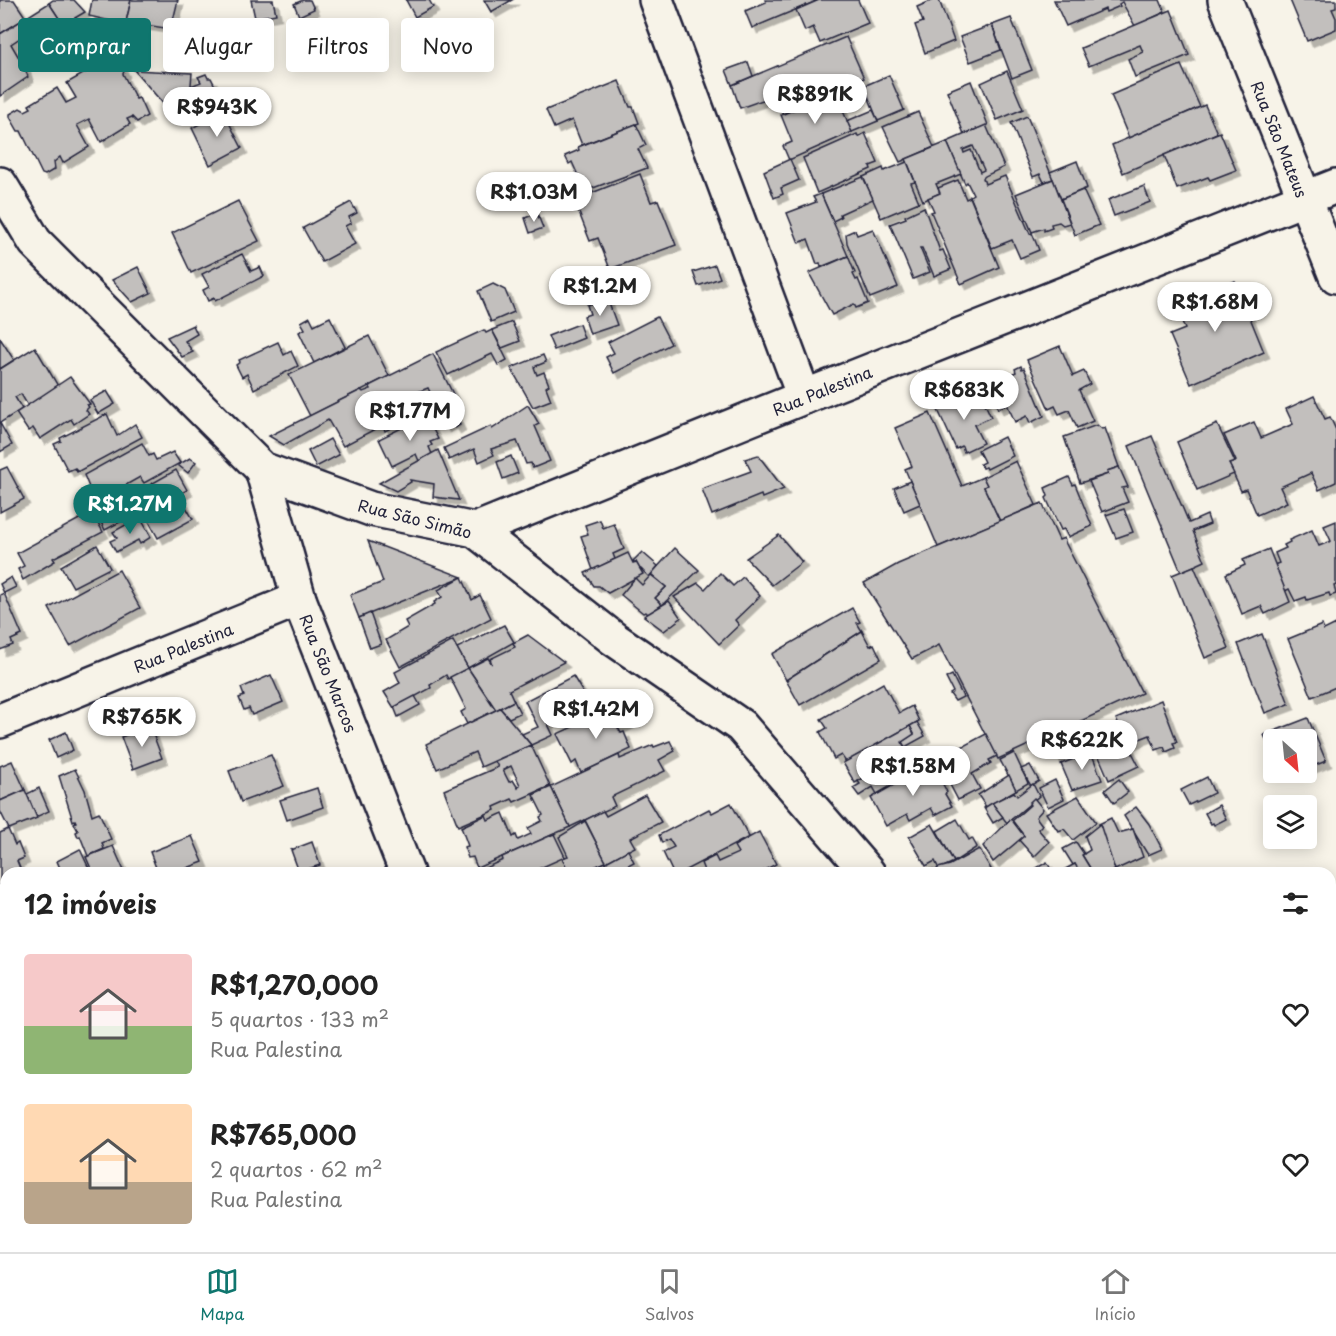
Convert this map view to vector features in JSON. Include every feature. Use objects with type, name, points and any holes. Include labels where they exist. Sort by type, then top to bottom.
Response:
[{"type":"street","points":[[656,0],[804,397]]},
{"type":"street","name":"Rua São Mateus","points":[[1225,0],[1303,199],[1336,276]]},
{"type":"street","name":"Rua São Simão","points":[[0,184],[35,242],[262,469],[371,510],[475,530],[614,639],[741,726],[863,867]]},
{"type":"street","name":"Rua Palestina","points":[[475,530],[1336,186]]},
{"type":"street","name":"Rua São Marcos","points":[[262,469],[299,599],[405,867]]},
{"type":"street","name":"Rua Palestina","points":[[0,721],[299,599]]},
{"type":"building","points":[[0,0],[14,0],[26,18],[18,18],[18,23],[0,34]]},
{"type":"building","points":[[53,0],[74,0],[85,12],[75,18],[59,18],[49,3]]},
{"type":"building","points":[[92,0],[131,0],[127,18],[89,16]]},
{"type":"building","points":[[131,0],[178,0],[174,18],[163,18],[163,28],[151,26],[151,18],[127,18]]},
{"type":"building","points":[[251,0],[273,0],[276,14],[255,18]]},
{"type":"building","points":[[310,0],[314,9],[299,16],[294,4]]},
{"type":"building","points":[[406,0],[429,0],[433,7],[415,17]]},
{"type":"building","points":[[484,0],[512,0],[491,12]]},
{"type":"building","points":[[765,0],[819,0],[752,28],[745,11],[766,2]]},
{"type":"building","points":[[819,0],[858,0],[868,23],[820,43],[813,27],[805,31],[796,10]]},
{"type":"building","points":[[933,0],[939,0],[954,41],[925,53],[915,25],[923,22],[917,7]]},
{"type":"building","points":[[1054,0],[1160,0],[1165,12],[1135,26],[1122,2],[1120,6],[1106,12],[1105,9],[1066,26]]},
{"type":"building","points":[[1290,0],[1336,0],[1336,8],[1332,9],[1336,18],[1336,29],[1307,41]]},
{"type":"building","points":[[49,3],[59,18],[25,18]]},
{"type":"building","points":[[1171,10],[1189,55],[1135,77],[1128,59],[1143,52],[1140,45],[1089,66],[1081,48]]},
{"type":"building","points":[[1011,18],[1032,70],[1012,78],[992,25]]},
{"type":"building","points":[[18,23],[18,39],[11,44],[18,56],[18,72],[26,72],[28,77],[0,96],[0,34]]},
{"type":"building","points":[[992,25],[1001,50],[970,62],[960,37]]},
{"type":"building","points":[[846,37],[864,78],[783,114],[774,96],[740,108],[732,85]]},
{"type":"building","points":[[748,62],[753,76],[732,85],[726,70]]},
{"type":"building","points":[[1181,65],[1200,107],[1129,138],[1111,95]]},
{"type":"building","points":[[1007,71],[1023,109],[997,120],[981,83]]},
{"type":"building","points":[[86,72],[124,72],[147,116],[137,122],[132,117],[127,119],[130,124],[101,142],[89,119],[77,125],[89,147],[63,163],[60,157],[54,162],[55,169],[45,175],[42,174],[10,114],[20,108],[25,111],[31,108],[29,105],[57,88],[66,103],[76,98],[67,83]]},
{"type":"building","points":[[136,72],[192,73],[189,108],[174,116]]},
{"type":"building","points":[[206,74],[208,78],[211,78],[219,94],[198,105],[196,100],[190,103],[191,86],[201,82],[198,77]]},
{"type":"building","points":[[889,75],[904,110],[878,121],[864,86]]},
{"type":"building","points":[[619,81],[639,123],[582,145],[572,120],[554,128],[546,110]]},
{"type":"building","points":[[971,81],[988,125],[964,134],[947,91]]},
{"type":"building","points":[[835,92],[852,132],[789,160],[783,146],[792,142],[781,115]]},
{"type":"building","points":[[1205,105],[1217,133],[1123,173],[1112,145]]},
{"type":"building","points":[[873,110],[878,121],[852,132],[847,121]]},
{"type":"building","points":[[223,111],[242,148],[210,165],[192,128]]},
{"type":"building","points":[[918,112],[934,147],[900,162],[883,127]]},
{"type":"building","points":[[1027,116],[1053,179],[1044,182],[1040,174],[1033,177],[1011,123]]},
{"type":"building","points":[[636,124],[646,145],[638,149],[647,168],[585,191],[572,162],[569,164],[565,156],[579,150],[578,147]]},
{"type":"building","points":[[986,125],[1004,167],[985,176],[983,178],[985,184],[1005,176],[1039,250],[1020,258],[1012,240],[992,248],[970,196],[973,194],[967,182],[965,184],[947,142]],"holes":[[[973,146],[984,170],[980,172],[971,150],[964,153],[963,150]]]},
{"type":"building","points":[[1220,132],[1236,170],[1210,180],[1208,177],[1177,189],[1164,155]]},
{"type":"building","points":[[865,133],[878,163],[870,166],[871,169],[817,193],[803,158],[857,134],[858,137]]},
{"type":"building","points":[[947,142],[961,174],[936,184],[940,193],[923,201],[906,159]]},
{"type":"building","points":[[790,159],[799,180],[781,188],[783,194],[774,198],[764,171]]},
{"type":"building","points":[[1077,161],[1087,188],[1061,199],[1050,172]]},
{"type":"building","points":[[907,162],[915,182],[911,183],[919,202],[881,218],[863,177],[883,168],[884,171]]},
{"type":"building","points":[[640,174],[651,202],[658,200],[676,245],[610,269],[598,238],[590,241],[574,200]]},
{"type":"building","points":[[863,177],[873,199],[840,214],[841,217],[833,221],[821,194]]},
{"type":"building","points":[[1053,179],[1070,223],[1063,225],[1059,222],[1051,224],[1052,228],[1044,231],[1044,228],[1032,232],[1016,194]]},
{"type":"building","points":[[958,180],[966,199],[970,197],[999,267],[961,284],[931,212],[934,211],[928,198],[940,193],[938,188]]},
{"type":"building","points":[[1144,186],[1150,202],[1114,216],[1108,200]]},
{"type":"building","points":[[1083,190],[1099,225],[1075,235],[1061,199]]},
{"type":"building","points":[[821,194],[848,256],[821,267],[820,263],[817,264],[808,239],[799,243],[787,213],[816,202],[813,197]]},
{"type":"building","points":[[238,201],[259,241],[191,273],[172,233]]},
{"type":"building","points":[[351,202],[357,213],[349,217],[351,223],[345,226],[355,244],[322,262],[303,228]]},
{"type":"building","points":[[924,207],[940,251],[943,250],[951,269],[934,276],[920,248],[930,272],[913,279],[890,224]]},
{"type":"building","points":[[537,213],[543,228],[530,233],[525,218]]},
{"type":"building","points":[[873,229],[898,287],[870,298],[847,243],[846,234],[855,230],[857,235]]},
{"type":"building","points":[[242,254],[251,271],[260,267],[264,276],[215,301],[214,298],[208,301],[203,290],[209,287],[202,274]]},
{"type":"building","points":[[848,256],[855,273],[853,274],[856,280],[858,279],[868,303],[856,308],[854,304],[832,315],[809,273]]},
{"type":"building","points":[[715,265],[720,278],[698,286],[693,272]]},
{"type":"building","points":[[138,267],[151,293],[132,302],[112,280]]},
{"type":"building","points":[[1235,281],[1264,352],[1191,384],[1170,335],[1185,329],[1176,307]]},
{"type":"building","points":[[493,284],[505,290],[514,312],[491,322],[478,291]]},
{"type":"building","points":[[607,298],[617,325],[590,334],[584,316],[590,314],[587,305]]},
{"type":"building","points":[[310,317],[314,325],[330,317],[345,347],[314,363],[299,332],[305,329],[301,322]]},
{"type":"building","points":[[657,317],[671,344],[614,373],[606,357],[614,353],[608,342]]},
{"type":"building","points":[[512,322],[520,341],[502,348],[492,330]]},
{"type":"building","points":[[579,324],[584,338],[554,350],[548,336]]},
{"type":"building","points":[[193,325],[197,334],[185,341],[193,352],[182,357],[167,337]]},
{"type":"building","points":[[484,330],[486,333],[492,330],[507,360],[498,365],[492,354],[448,375],[436,352]]},
{"type":"building","points":[[369,336],[389,376],[310,416],[289,375]]},
{"type":"building","points":[[0,338],[14,360],[0,369]]},
{"type":"building","points":[[278,342],[284,355],[291,351],[298,366],[254,389],[247,374],[242,377],[236,365],[240,362],[239,360]]},
{"type":"building","points":[[1060,346],[1073,376],[1084,371],[1090,384],[1079,390],[1093,421],[1077,428],[1069,410],[1059,414],[1055,406],[1049,409],[1027,360]]},
{"type":"building","points":[[35,347],[58,386],[28,406],[21,394],[15,397],[22,409],[0,423],[0,369]]},
{"type":"building","points":[[433,354],[454,396],[436,405],[428,388],[410,395],[416,401],[426,396],[431,407],[385,431],[376,413],[382,410],[377,402],[369,406],[379,427],[343,446],[328,420],[284,445],[269,436],[361,390],[363,392],[371,389],[369,386]]},
{"type":"building","points":[[543,355],[546,362],[534,367],[537,375],[544,372],[551,400],[533,407],[511,368]]},
{"type":"building","points":[[1021,366],[1022,369],[1024,368],[1044,416],[1030,423],[1027,416],[1015,422],[1007,404],[998,409],[990,390],[1000,386],[997,380],[1016,372],[1015,369]]},
{"type":"building","points":[[70,377],[90,404],[87,405],[89,407],[86,410],[89,414],[74,424],[71,419],[40,439],[33,428],[28,431],[16,413]]},
{"type":"building","points":[[107,391],[115,404],[98,414],[90,400]]},
{"type":"building","points":[[981,395],[991,417],[974,425],[983,443],[964,452],[962,446],[956,449],[937,408],[962,397],[964,403]]},
{"type":"building","points":[[1314,396],[1325,419],[1330,417],[1336,430],[1336,482],[1319,490],[1311,473],[1280,487],[1287,502],[1257,515],[1246,489],[1241,491],[1229,464],[1236,461],[1224,435],[1254,422],[1261,438],[1293,424],[1286,409]]},
{"type":"building","points":[[447,399],[460,425],[455,428],[452,423],[444,427],[439,416],[432,420],[427,409]]},
{"type":"building","points":[[528,405],[539,424],[535,426],[550,461],[533,468],[531,463],[526,464],[517,441],[491,449],[494,455],[479,462],[474,449],[449,460],[444,448],[491,426],[492,429]]},
{"type":"building","points":[[930,413],[962,486],[983,477],[987,485],[984,487],[1000,521],[938,547],[905,469],[912,466],[895,428]]},
{"type":"building","points":[[107,414],[117,436],[135,424],[142,437],[77,472],[75,468],[68,471],[54,444],[61,441],[60,438]]},
{"type":"building","points":[[426,416],[438,439],[430,442],[432,445],[429,447],[432,454],[419,461],[416,454],[392,466],[379,439]]},
{"type":"building","points":[[0,423],[12,445],[0,452]]},
{"type":"building","points":[[1217,424],[1235,462],[1229,464],[1234,474],[1197,490],[1177,442]]},
{"type":"building","points":[[1097,425],[1102,429],[1105,428],[1119,467],[1107,471],[1108,474],[1080,483],[1064,437]]},
{"type":"building","points":[[1152,436],[1189,523],[1207,515],[1210,524],[1193,531],[1205,561],[1181,572],[1129,446]]},
{"type":"building","points":[[1004,437],[1013,456],[987,469],[983,468],[980,464],[984,462],[978,450]]},
{"type":"building","points":[[330,439],[339,455],[316,467],[308,451]]},
{"type":"building","points":[[142,443],[149,456],[153,454],[156,460],[173,452],[180,463],[144,483],[140,477],[110,494],[114,499],[101,507],[98,500],[95,502],[84,475]]},
{"type":"building","points":[[438,450],[459,500],[433,497],[434,484],[410,480],[411,482],[396,491],[379,483]]},
{"type":"building","points":[[758,455],[784,489],[762,498],[761,495],[712,515],[702,489],[751,471],[745,459]]},
{"type":"building","points":[[511,456],[518,473],[503,479],[497,462]]},
{"type":"building","points":[[190,458],[196,462],[188,473],[178,465]]},
{"type":"building","points":[[1016,461],[1036,505],[1000,521],[984,487],[987,485],[983,477]]},
{"type":"building","points":[[7,467],[24,499],[0,512],[0,470]]},
{"type":"building","points":[[1119,467],[1128,487],[1122,488],[1128,502],[1102,512],[1089,481]]},
{"type":"building","points":[[176,470],[187,490],[150,511],[148,507],[105,530],[95,510],[136,487],[139,491]]},
{"type":"building","points":[[1069,477],[1073,485],[1075,484],[1092,526],[1068,537],[1064,529],[1061,530],[1046,498],[1048,496],[1045,488]]},
{"type":"building","points":[[910,481],[920,504],[904,511],[894,488]]},
{"type":"building","points":[[179,495],[193,519],[158,538],[145,514]]},
{"type":"building","points":[[1042,503],[1059,540],[1064,538],[1142,693],[998,759],[939,645],[912,659],[864,583],[898,564]]},
{"type":"building","points":[[1124,509],[1133,532],[1116,538],[1106,515]]},
{"type":"building","points":[[92,512],[103,532],[53,558],[55,561],[23,580],[18,569],[24,566],[17,553]]},
{"type":"building","points":[[140,517],[151,537],[140,544],[138,540],[116,552],[110,541],[117,538],[113,532]]},
{"type":"building","points":[[600,520],[603,528],[614,524],[624,549],[613,554],[615,559],[593,570],[581,536],[588,534],[585,525]]},
{"type":"building","points":[[1336,521],[1336,585],[1334,586],[1336,594],[1330,596],[1329,593],[1295,601],[1289,589],[1285,591],[1274,565],[1279,563],[1275,553],[1286,548],[1284,545],[1290,542],[1289,540],[1312,530],[1319,546],[1331,541],[1324,526]]},
{"type":"building","points":[[779,535],[802,562],[772,585],[746,558]]},
{"type":"building","points":[[368,541],[462,577],[359,618],[350,595],[383,582]]},
{"type":"building","points":[[97,545],[110,568],[73,587],[61,566]]},
{"type":"building","points":[[675,548],[699,570],[662,605],[655,598],[666,587],[651,574]]},
{"type":"building","points":[[1269,549],[1290,602],[1265,614],[1261,606],[1242,614],[1226,574],[1245,565],[1243,560]]},
{"type":"building","points":[[642,552],[658,566],[649,577],[639,569],[636,562],[632,562]]},
{"type":"building","points":[[628,553],[643,574],[608,593],[599,586],[594,586],[585,573]]},
{"type":"building","points":[[1194,566],[1229,648],[1205,658],[1172,575]]},
{"type":"building","points":[[119,570],[140,608],[70,646],[49,608]]},
{"type":"building","points":[[720,573],[733,586],[743,577],[760,596],[735,620],[739,625],[719,644],[674,597],[698,583],[705,589]]},
{"type":"building","points":[[651,575],[666,587],[655,598],[662,605],[648,614],[643,613],[621,595],[635,578],[642,585]]},
{"type":"building","points":[[11,577],[16,587],[4,593],[0,584]]},
{"type":"building","points":[[462,577],[472,600],[480,595],[491,618],[400,667],[386,640],[408,627],[405,621],[435,604],[434,602],[442,597],[438,590]]},
{"type":"building","points":[[4,593],[22,635],[11,640],[13,645],[0,650],[0,595]]},
{"type":"building","points":[[669,601],[681,618],[664,631],[644,616]]},
{"type":"building","points":[[852,608],[862,631],[786,680],[772,654]]},
{"type":"building","points":[[370,613],[381,644],[370,648],[359,618]]},
{"type":"building","points":[[1336,624],[1336,687],[1312,697],[1288,639],[1322,625],[1324,630]]},
{"type":"building","points":[[504,625],[514,642],[468,668],[457,648]]},
{"type":"building","points":[[862,631],[870,646],[874,644],[881,659],[800,705],[786,680]]},
{"type":"building","points":[[1262,634],[1289,704],[1265,713],[1238,644]]},
{"type":"building","points":[[528,635],[564,662],[509,690],[514,701],[496,710],[468,668],[488,658],[492,664],[490,659],[515,647],[513,643]]},
{"type":"building","points":[[453,641],[468,668],[448,679],[446,675],[430,685],[431,688],[394,708],[384,692],[400,683],[395,672]]},
{"type":"building","points":[[468,668],[496,710],[467,724],[461,712],[466,709],[450,677]]},
{"type":"building","points":[[271,675],[283,702],[252,715],[249,708],[244,710],[239,698],[244,696],[241,688]]},
{"type":"building","points":[[952,675],[963,697],[955,701],[950,694],[953,692],[946,678]]},
{"type":"building","points":[[573,676],[589,703],[547,722],[553,735],[531,745],[522,734],[538,727],[525,701]]},
{"type":"building","points":[[883,683],[899,713],[912,706],[919,721],[846,762],[841,755],[834,759],[820,732],[827,728],[821,719]]},
{"type":"building","points":[[415,696],[420,705],[398,717],[394,707]]},
{"type":"building","points":[[1161,700],[1177,742],[1173,743],[1175,748],[1166,752],[1164,747],[1156,750],[1150,735],[1127,744],[1116,719]]},
{"type":"building","points":[[514,701],[520,713],[509,718],[500,708]]},
{"type":"building","points":[[621,705],[628,723],[618,728],[621,733],[624,732],[631,749],[581,773],[576,761],[572,764],[557,734]]},
{"type":"building","points":[[500,708],[531,745],[481,767],[475,752],[437,769],[426,744]]},
{"type":"building","points":[[1308,718],[1313,729],[1280,729]]},
{"type":"building","points":[[917,722],[925,736],[905,747],[902,742],[914,734],[910,726]]},
{"type":"building","points":[[1072,725],[1075,731],[1049,744],[1045,737]]},
{"type":"building","points":[[1118,725],[1139,766],[1109,780],[1096,750],[1108,745],[1102,731]]},
{"type":"building","points":[[150,726],[162,758],[133,769],[121,737]]},
{"type":"building","points":[[910,726],[914,734],[902,742],[909,757],[855,783],[843,763]]},
{"type":"building","points":[[66,732],[73,750],[56,758],[49,740]]},
{"type":"building","points":[[986,734],[997,756],[989,760],[991,763],[972,774],[980,789],[958,800],[937,760]]},
{"type":"building","points":[[1060,739],[1065,752],[1055,757],[1049,743]]},
{"type":"building","points":[[1317,740],[1326,761],[1317,765]]},
{"type":"building","points":[[670,741],[675,751],[659,760],[665,771],[611,797],[615,806],[570,827],[551,787],[619,755],[620,759],[653,745],[654,747]]},
{"type":"building","points":[[531,745],[550,786],[514,802],[512,799],[494,807],[495,810],[458,826],[444,790],[498,767],[495,761]],"holes":[[[511,766],[520,785],[518,788],[513,780],[509,782],[503,770]]]},
{"type":"building","points":[[926,748],[933,762],[921,769],[913,755]]},
{"type":"building","points":[[1091,752],[1102,780],[1072,790],[1061,764]]},
{"type":"building","points":[[1014,753],[1028,783],[1016,790],[1000,760]]},
{"type":"building","points":[[271,755],[284,786],[241,802],[229,771]]},
{"type":"building","points":[[913,755],[921,769],[877,794],[873,787],[859,796],[853,788],[860,784],[858,781]]},
{"type":"building","points":[[12,761],[25,790],[0,801],[0,766]]},
{"type":"building","points":[[932,763],[952,806],[935,815],[931,808],[910,820],[907,814],[886,826],[871,798]]},
{"type":"building","points":[[1030,765],[1039,781],[1031,786],[1021,769]]},
{"type":"building","points":[[75,769],[85,790],[92,815],[99,812],[111,839],[102,843],[104,849],[88,856],[76,832],[78,831],[74,823],[76,822],[73,821],[59,776]]},
{"type":"building","points":[[1009,775],[1016,790],[986,807],[978,795]]},
{"type":"building","points":[[1207,777],[1214,793],[1189,805],[1181,790]]},
{"type":"building","points":[[1119,779],[1128,792],[1114,803],[1105,790]]},
{"type":"building","points":[[1055,780],[1064,799],[1048,807],[1039,788]]},
{"type":"building","points":[[1033,784],[1039,796],[1007,823],[992,803],[1014,792],[1017,796]]},
{"type":"building","points":[[551,787],[570,827],[477,867],[473,857],[468,858],[464,847],[468,846],[461,827],[486,815],[488,820],[503,813],[513,837],[516,835],[518,840],[531,834],[528,828],[542,821],[540,817],[543,815],[533,795]]},
{"type":"building","points":[[39,788],[49,811],[36,817],[27,794]]},
{"type":"building","points":[[317,788],[323,807],[287,820],[280,800]]},
{"type":"building","points":[[25,790],[37,818],[9,829],[0,811],[0,801]]},
{"type":"building","points":[[645,795],[661,822],[630,838],[635,847],[606,862],[585,820],[603,811],[606,816]]},
{"type":"building","points":[[1078,796],[1096,822],[1073,840],[1064,829],[1058,831],[1046,813]]},
{"type":"building","points":[[1034,798],[1043,809],[1036,817],[1042,825],[1038,829],[1049,842],[1034,857],[1019,840],[1024,836],[1012,821],[1030,805],[1029,803]]},
{"type":"building","points":[[731,803],[749,837],[692,867],[670,867],[663,852],[674,847],[669,839],[662,843],[659,835],[709,809],[712,813]]},
{"type":"building","points":[[992,803],[1003,817],[993,823],[984,808]]},
{"type":"building","points":[[1219,805],[1226,819],[1214,825],[1211,824],[1205,813]]},
{"type":"building","points":[[1136,807],[1149,824],[1162,849],[1148,855],[1124,816]]},
{"type":"building","points":[[1111,818],[1118,833],[1133,829],[1143,857],[1121,867],[1114,867],[1099,824]]},
{"type":"building","points":[[957,819],[969,840],[972,838],[977,847],[954,862],[937,831]]},
{"type":"building","points":[[1011,819],[1024,836],[993,862],[983,846]]},
{"type":"building","points":[[585,821],[606,862],[594,867],[566,867],[562,858],[568,856],[559,837]]},
{"type":"building","points":[[932,824],[954,862],[938,867],[935,861],[926,866],[909,837]]},
{"type":"building","points":[[1100,824],[1114,867],[1089,867],[1082,855],[1090,850],[1085,836]]},
{"type":"building","points":[[8,829],[15,845],[18,843],[24,858],[17,861],[20,867],[0,867],[0,833]]},
{"type":"building","points":[[759,832],[776,864],[770,867],[703,867],[701,863],[715,856],[718,862],[738,853],[734,846]]},
{"type":"building","points":[[554,834],[565,857],[542,867],[487,867],[503,860],[502,857]]},
{"type":"building","points":[[192,836],[203,862],[190,867],[156,867],[150,852]]},
{"type":"building","points":[[312,842],[320,865],[297,867],[291,850]]},
{"type":"building","points":[[1076,842],[1089,867],[1073,865],[1063,849]]},
{"type":"building","points":[[113,846],[122,867],[90,867],[86,857]]},
{"type":"building","points":[[80,849],[88,867],[60,867],[57,861]]},
{"type":"building","points":[[979,849],[990,867],[942,867]]},
{"type":"building","points":[[628,850],[634,862],[624,867],[608,867],[606,862]]},
{"type":"building","points":[[606,862],[608,867],[595,867]]},
{"type":"building","points":[[1047,862],[1050,867],[1038,867]]}]
